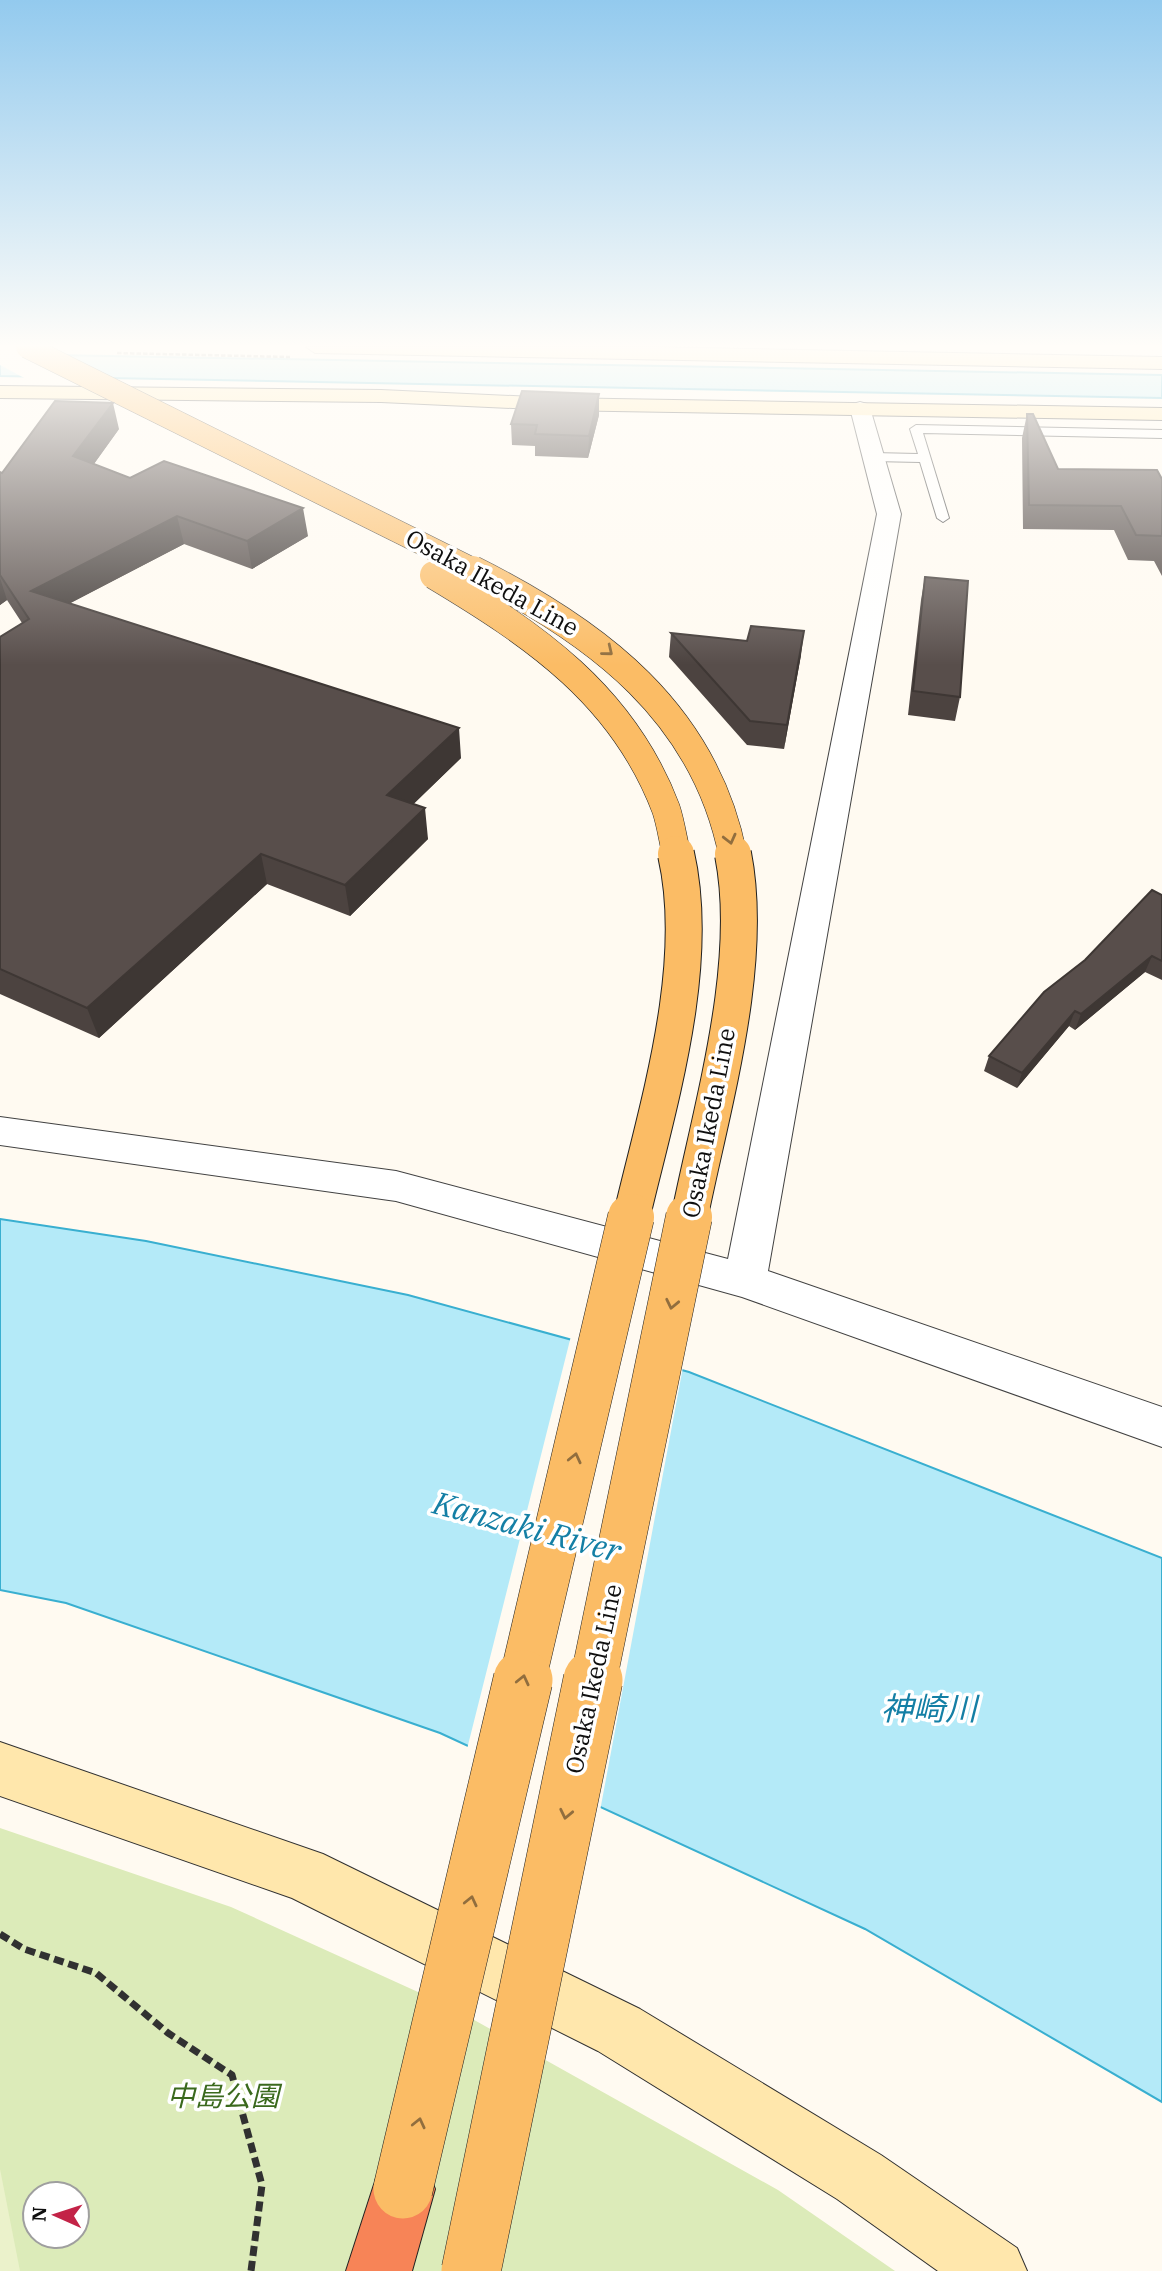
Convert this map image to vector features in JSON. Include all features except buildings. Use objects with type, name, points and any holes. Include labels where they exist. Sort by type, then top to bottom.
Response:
[{"type":"highway","points":[[379,2271],[403,2189]]},
{"type":"main road","name":"Osaka Ikeda Line","points":[[197,453],[393,552],[475,599],[542,645],[597,692],[639,747],[667,811],[681,890],[683,933],[679,987],[669,1056],[403,2189]]},
{"type":"main road","name":"Osaka Ikeda Line","points":[[238,453],[512,589],[579,629],[634,673],[681,729],[706,774],[730,837],[737,876],[739,917],[731,1014],[471,2271]]},
{"type":"street","points":[[745,1281],[888,514],[872,453]]},
{"type":"street","points":[[0,1131],[396,1186],[745,1281],[1162,1427]]},
{"type":"street","points":[[0,1769],[303,1874],[619,2029],[859,2177],[994,2271]]},
{"type":"lane","points":[[923,453],[943,518]]},
{"type":"lane","points":[[873,457],[925,458]]},
{"type":"path","points":[[0,1934],[23,1949],[96,1973],[168,2033],[232,2075],[262,2185],[251,2271]]},
{"type":"green space","name":"中島公園","points":[[0,1828],[231,1907],[451,2007],[778,2190],[895,2271],[0,2271]]},
{"type":"green space","points":[[0,2169],[20,2271],[0,2271]]},
{"type":"water","name":"神崎川","points":[[0,1219],[146,1241],[408,1295],[689,1372],[1162,1558],[1162,2102],[865,1929],[440,1733],[66,1603],[0,1590]]},
{"type":"pier","points":[[571,1336],[683,1367],[600,1811],[467,1749]]},
{"type":"water label","name":"Kanzaki River","points":[[527,1527]]}]
